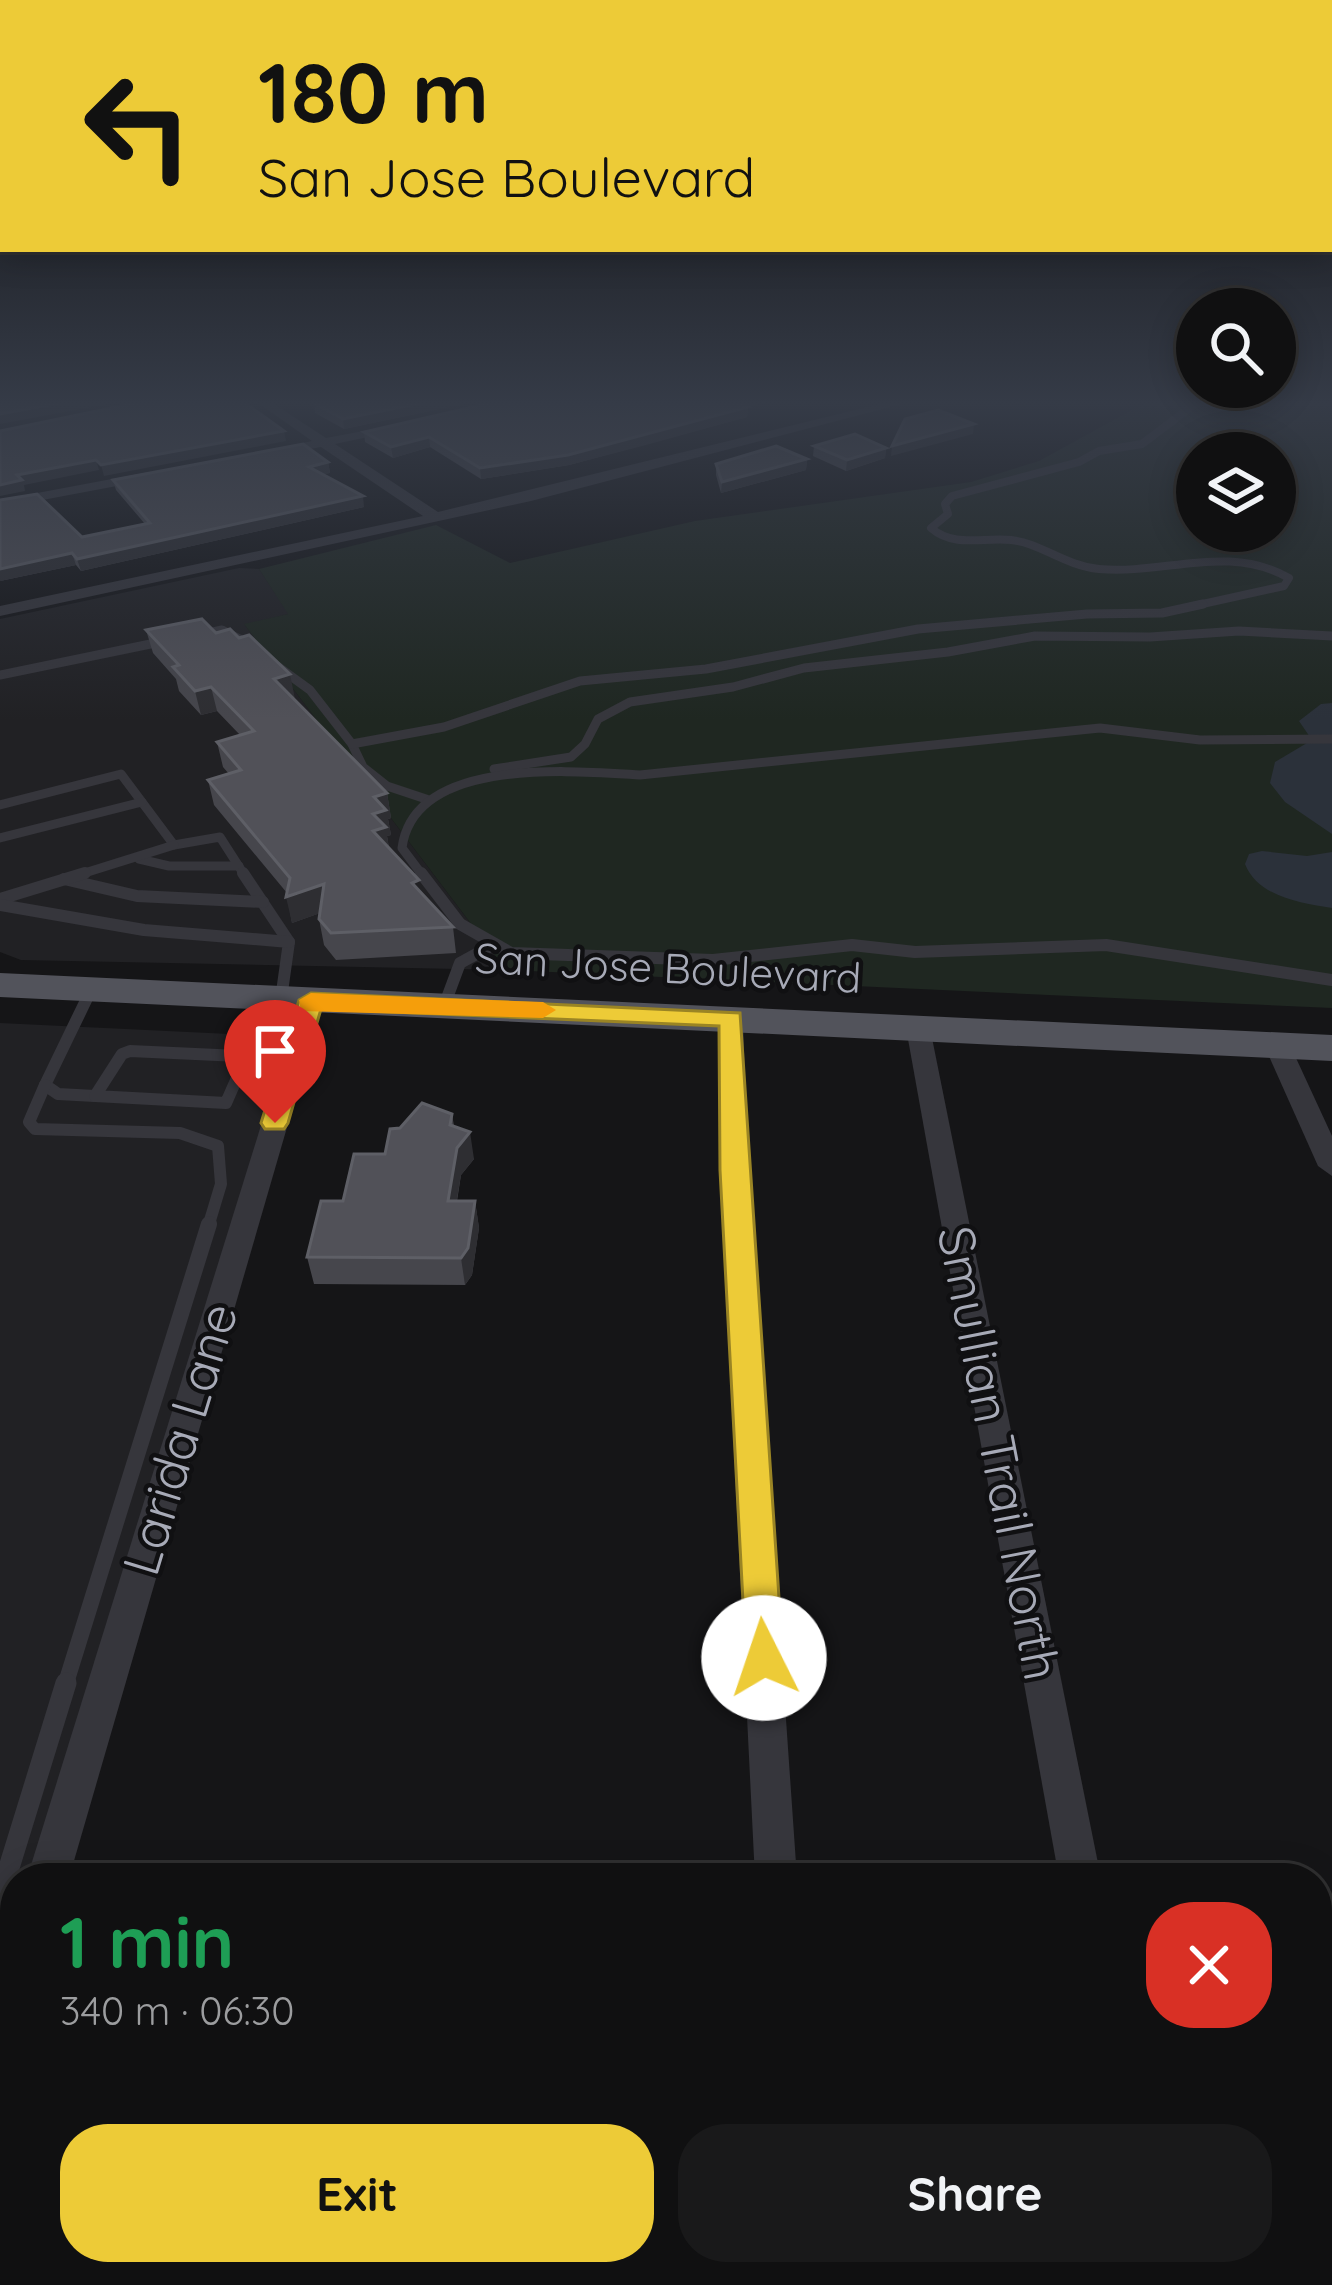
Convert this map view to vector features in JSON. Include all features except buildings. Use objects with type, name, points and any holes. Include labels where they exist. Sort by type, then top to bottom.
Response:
[{"type":"main road","name":"San Jose Boulevard","points":[[7,982],[91,990],[1332,1048]]},
{"type":"street","points":[[420,507],[436,518]]},
{"type":"street","points":[[0,611],[482,507]]},
{"type":"street","name":"Larida Lane","points":[[52,1863],[296,1000]]},
{"type":"street","points":[[731,1019],[734,1170],[775,1863]]},
{"type":"street","name":"Smullian Trail North","points":[[918,1028],[1077,1863]]},
{"type":"street","points":[[1277,1046],[1332,1166]]},
{"type":"lane","points":[[352,744],[444,727],[580,681],[706,668],[918,629],[1087,614],[1150,615],[1284,586],[1289,578],[1276,568],[1250,561],[1191,560],[1129,571],[1067,562],[1018,541],[948,538],[931,527],[947,514],[946,507]]},
{"type":"lane","points":[[0,675],[222,630],[250,643],[310,690],[352,744],[363,767],[387,786],[429,800]]},
{"type":"lane","points":[[570,763],[598,718],[631,702],[733,687],[804,668],[948,652],[1036,636],[1150,637],[1226,631],[1332,636]]},
{"type":"lane","points":[[1332,739],[1200,740],[1100,728],[640,775],[570,763],[470,781],[429,800],[406,820],[401,848],[460,924],[491,946],[511,952],[713,960],[852,945],[915,952],[1106,945],[1332,980]]},
{"type":"lane","points":[[0,805],[121,774],[174,845]]},
{"type":"lane","points":[[0,838],[142,802]]},
{"type":"lane","points":[[0,902],[174,845],[220,837],[289,942],[296,1000]]},
{"type":"lane","points":[[134,857],[169,866],[239,866]]},
{"type":"lane","points":[[64,879],[97,890],[187,901],[263,902]]},
{"type":"lane","points":[[0,902],[80,924],[171,936],[289,942]]},
{"type":"lane","points":[[444,1006],[460,963],[491,946]]},
{"type":"lane","points":[[11,1863],[221,1184],[218,1146],[180,1133],[34,1129],[28,1122],[91,990]]},
{"type":"lane","points":[[45,1085],[58,1094],[95,1096],[226,1103],[244,1062],[239,1056],[130,1051],[122,1054],[95,1096]]},
{"type":"shaded area","points":[[797,507],[1176,507],[1176,552],[1296,552],[1296,507],[1332,507],[1332,1008],[506,970],[244,624],[288,614],[259,569],[436,525],[510,563],[695,521]]},
{"type":"shaded area","points":[[239,568],[259,569],[289,614],[245,625],[506,970],[21,960],[0,952],[0,619]]},
{"type":"shaded area","points":[[1332,703],[1332,834],[1285,802],[1270,783],[1275,762],[1312,740],[1299,721],[1321,704]]},
{"type":"shaded area","points":[[1332,852],[1332,908],[1282,897],[1260,884],[1245,864],[1249,854],[1307,856]]},
{"type":"shaded area","points":[[0,1023],[294,1037],[36,1863],[0,1863]]},
{"type":"slow traffic","points":[[310,1006],[311,1000],[543,1010]]},
{"type":"route","points":[[275,1123],[311,1000],[731,1019],[734,1170],[764,1658]]}]
